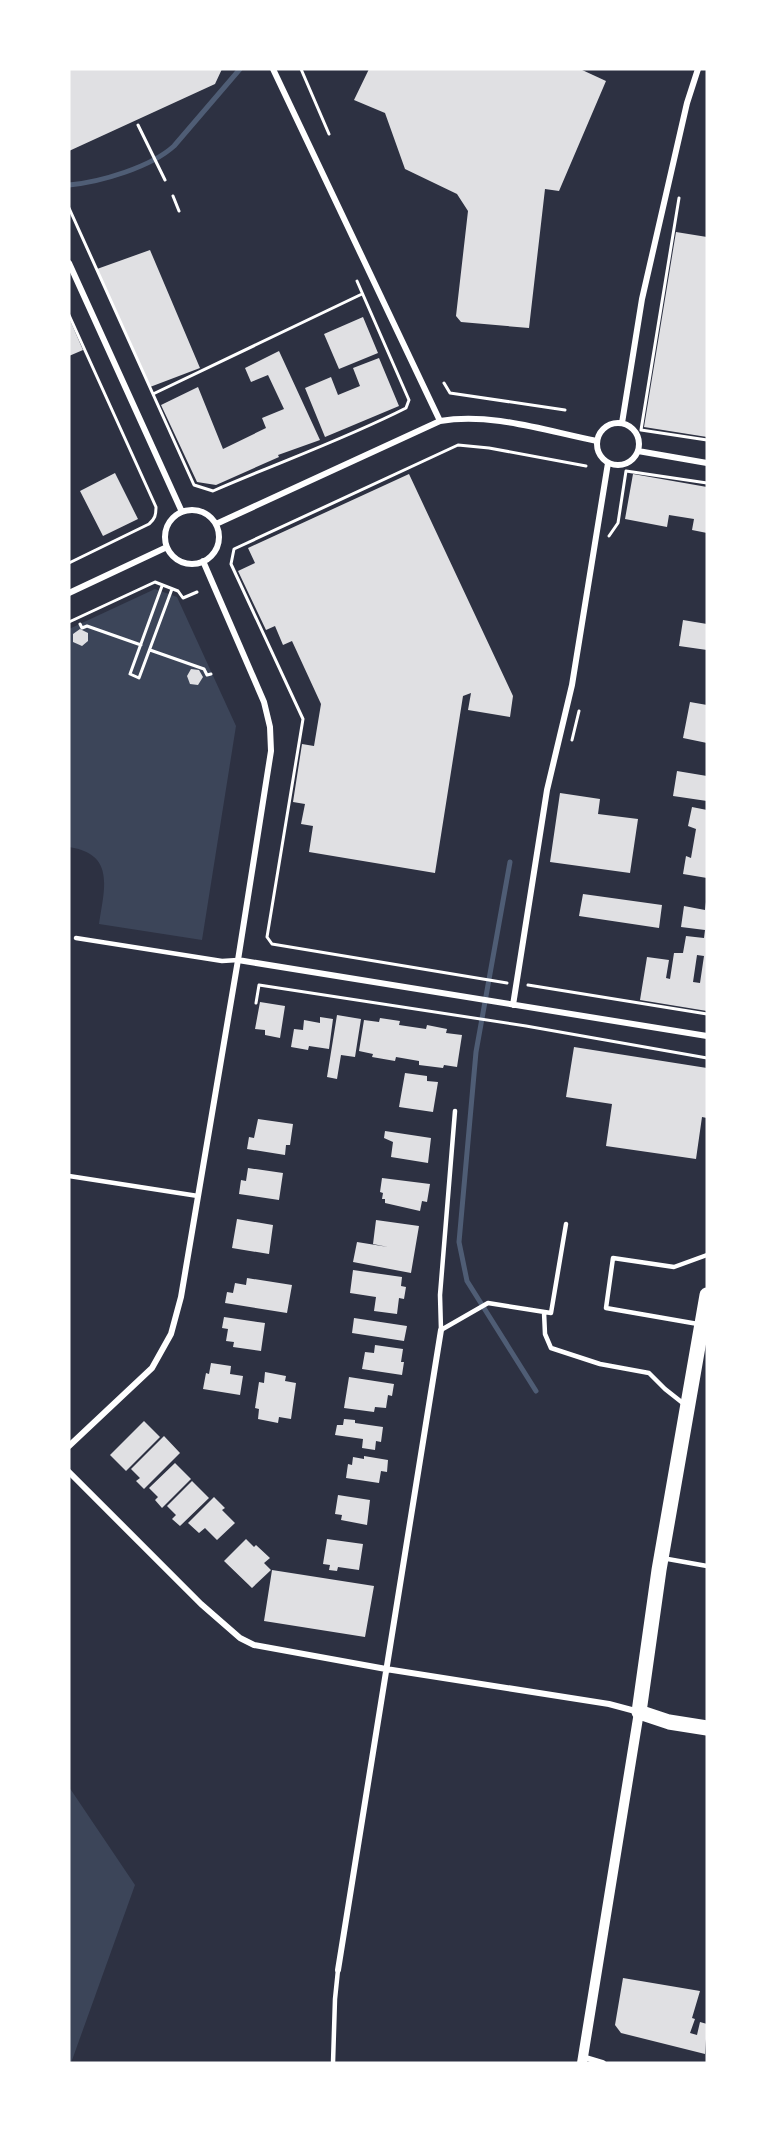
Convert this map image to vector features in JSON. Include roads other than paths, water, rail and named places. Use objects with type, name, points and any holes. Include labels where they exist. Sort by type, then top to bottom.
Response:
[{"type":"main road","points":[[707,1295],[662,1558],[639,1712],[669,1722],[707,1728]]},
{"type":"street","points":[[273,69],[440,422]]},
{"type":"street","points":[[622,423],[642,299],[687,103],[698,69]]},
{"type":"street","points":[[69,263],[182,512]]},
{"type":"street","points":[[216,524],[440,422],[468,419],[497,421],[597,441]]},
{"type":"street","points":[[622,423],[633,429],[639,439],[638,451],[626,464],[614,465],[608,463],[599,454],[597,441],[606,426],[622,423]]},
{"type":"street","points":[[638,451],[707,463]]},
{"type":"street","points":[[513,1005],[547,790],[572,685],[608,463]]},
{"type":"street","points":[[188,510],[201,512],[216,524],[219,536],[216,548],[204,561],[182,562],[176,559],[167,548],[165,533],[167,526],[182,512],[188,510]]},
{"type":"street","points":[[69,593],[167,548]]},
{"type":"street","points":[[69,1446],[152,1368],[171,1334],[181,1297],[271,752],[270,727],[264,702],[204,561]]},
{"type":"street","points":[[238,960],[707,1036]]},
{"type":"street","points":[[338,1970],[441,1330]]},
{"type":"street","points":[[69,1472],[201,1604],[233,1632],[254,1645],[386,1669],[609,1704],[639,1712],[582,2060],[603,2063]]},
{"type":"lane","points":[[76,938],[222,961],[238,960]]},
{"type":"lane","points":[[455,1111],[440,1294],[441,1330],[484,1304],[495,1303],[551,1314],[566,1224]]},
{"type":"lane","points":[[69,1176],[198,1197]]},
{"type":"lane","points":[[702,1324],[606,1308],[613,1258],[674,1267],[707,1255]]},
{"type":"lane","points":[[544,1312],[545,1334],[551,1348],[600,1364],[649,1373],[688,1408]]},
{"type":"lane","points":[[662,1558],[707,1566]]},
{"type":"lane","points":[[333,2063],[334,1999],[338,1970]]},
{"type":"waterway","points":[[69,185],[96,181],[125,172],[164,154],[174,146],[240,69]]},
{"type":"waterway","points":[[510,862],[476,1052],[459,1242],[467,1281],[536,1391]]}]
